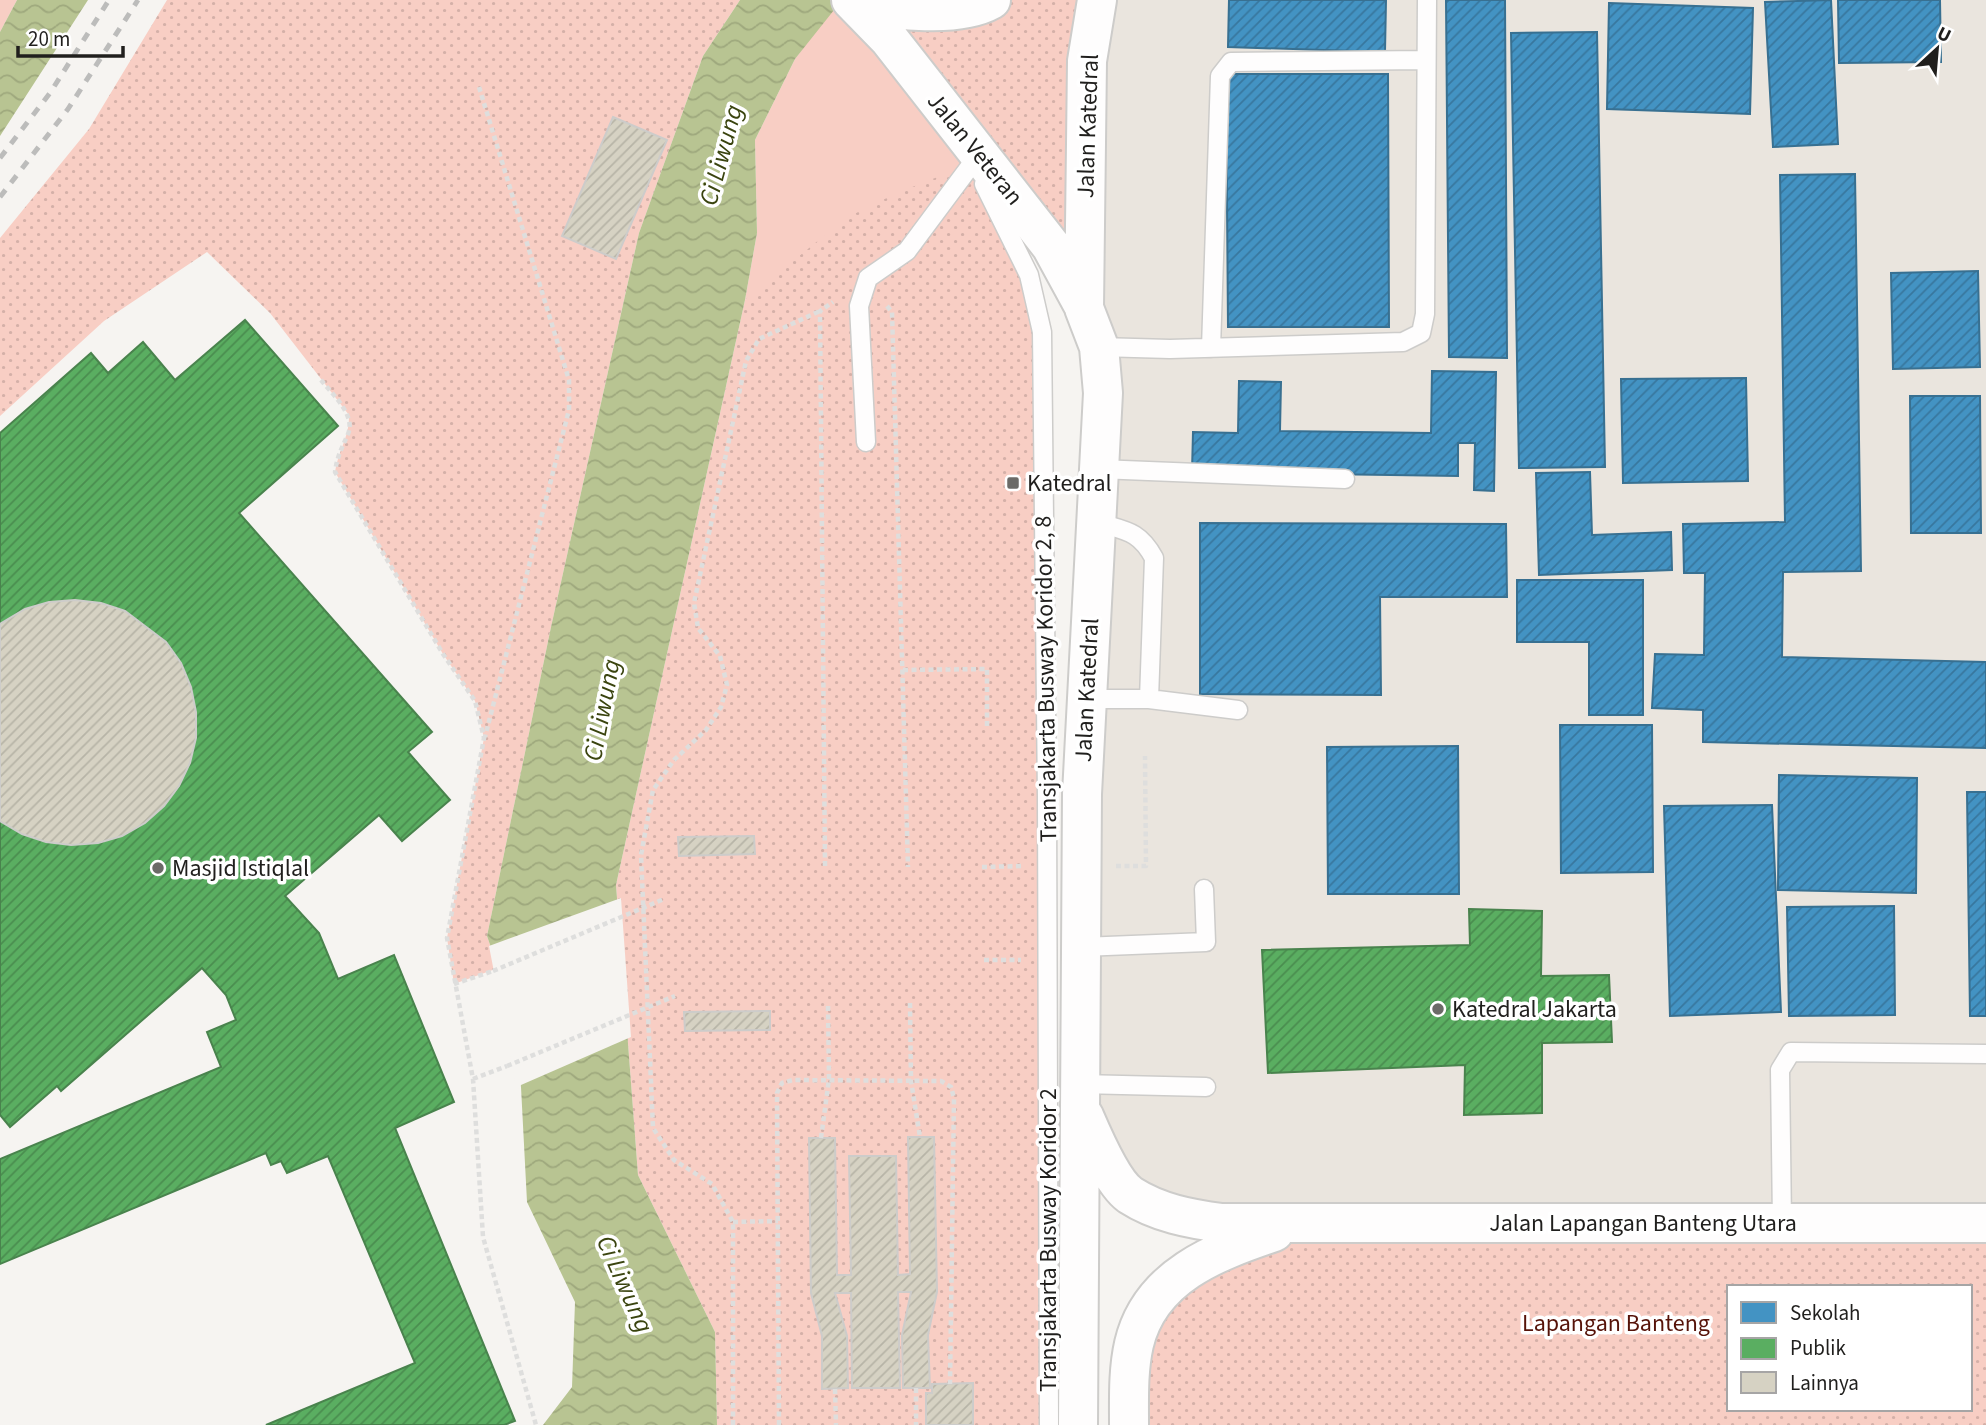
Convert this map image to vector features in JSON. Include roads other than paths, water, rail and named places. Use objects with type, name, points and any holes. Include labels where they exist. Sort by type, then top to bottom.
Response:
[{"type":"main road","points":[[854,1],[904,17],[978,7],[991,0]]},
{"type":"main road","name":"Jalan Katedral","points":[[1097,0],[1087,61],[1084,308],[1099,347],[1103,393],[1086,699],[1079,1095],[1101,1155],[1129,1194],[1178,1217],[1222,1223],[1299,1224]]},
{"type":"main road","name":"Jalan Veteran","points":[[854,1],[889,39],[977,158],[1052,246],[1084,308]]},
{"type":"main road","points":[[1079,1095],[1079,1425]]},
{"type":"main road","name":"Jalan Lapangan Banteng Utara","points":[[1299,1224],[1986,1223]]},
{"type":"main road","points":[[1129,1425],[1130,1372],[1134,1342],[1153,1302],[1177,1275],[1206,1258],[1299,1224]]},
{"type":"lane","points":[[1099,347],[1211,348],[1404,342],[1421,333],[1425,314],[1427,0]]},
{"type":"lane","points":[[904,17],[932,96]]},
{"type":"lane","points":[[1211,348],[1220,76],[1227,66],[1231,62],[1425,60]]},
{"type":"lane","points":[[866,442],[859,306],[869,278],[907,251],[977,158]]},
{"type":"lane","name":"Transjakarta Busway Koridor 2, 8","points":[[977,158],[1029,275],[1040,315],[1048,866],[1047,1055]]},
{"type":"lane","points":[[1099,469],[1345,479]]},
{"type":"lane","points":[[1096,522],[1134,533],[1145,542],[1154,558],[1149,699]]},
{"type":"lane","points":[[1086,699],[1149,699],[1238,710]]},
{"type":"lane","points":[[1205,889],[1206,942],[1081,961],[1047,1055],[1079,1095],[1206,1087]]},
{"type":"lane","points":[[1782,1222],[1780,1070],[1791,1052],[1986,1054]]},
{"type":"lane","name":"Transjakarta Busway Koridor 2","points":[[1047,1055],[1049,1425]]},
{"type":"water","points":[[17,0],[88,0],[0,136],[0,32]]},
{"type":"water","name":"Ci Liwung","points":[[740,0],[842,0],[795,59],[755,140],[757,233],[745,300],[616,885],[638,1175],[715,1332],[717,1425],[543,1425],[572,1387],[575,1302],[527,1202],[521,1087],[498,968],[487,936],[551,627],[639,233],[703,56]]},
{"type":"railway","points":[[0,158],[50,93],[109,0]]},
{"type":"railway","points":[[0,197],[68,109],[138,0]]},
{"type":"place","name":"Katedral","points":[[1013,483]]},
{"type":"place","name":"Masjid Istiqlal","points":[[158,868]]},
{"type":"place","name":"Katedral Jakarta","points":[[1438,1009]]},
{"type":"park label","name":"Lapangan Banteng","points":[[1616,1323]]}]
